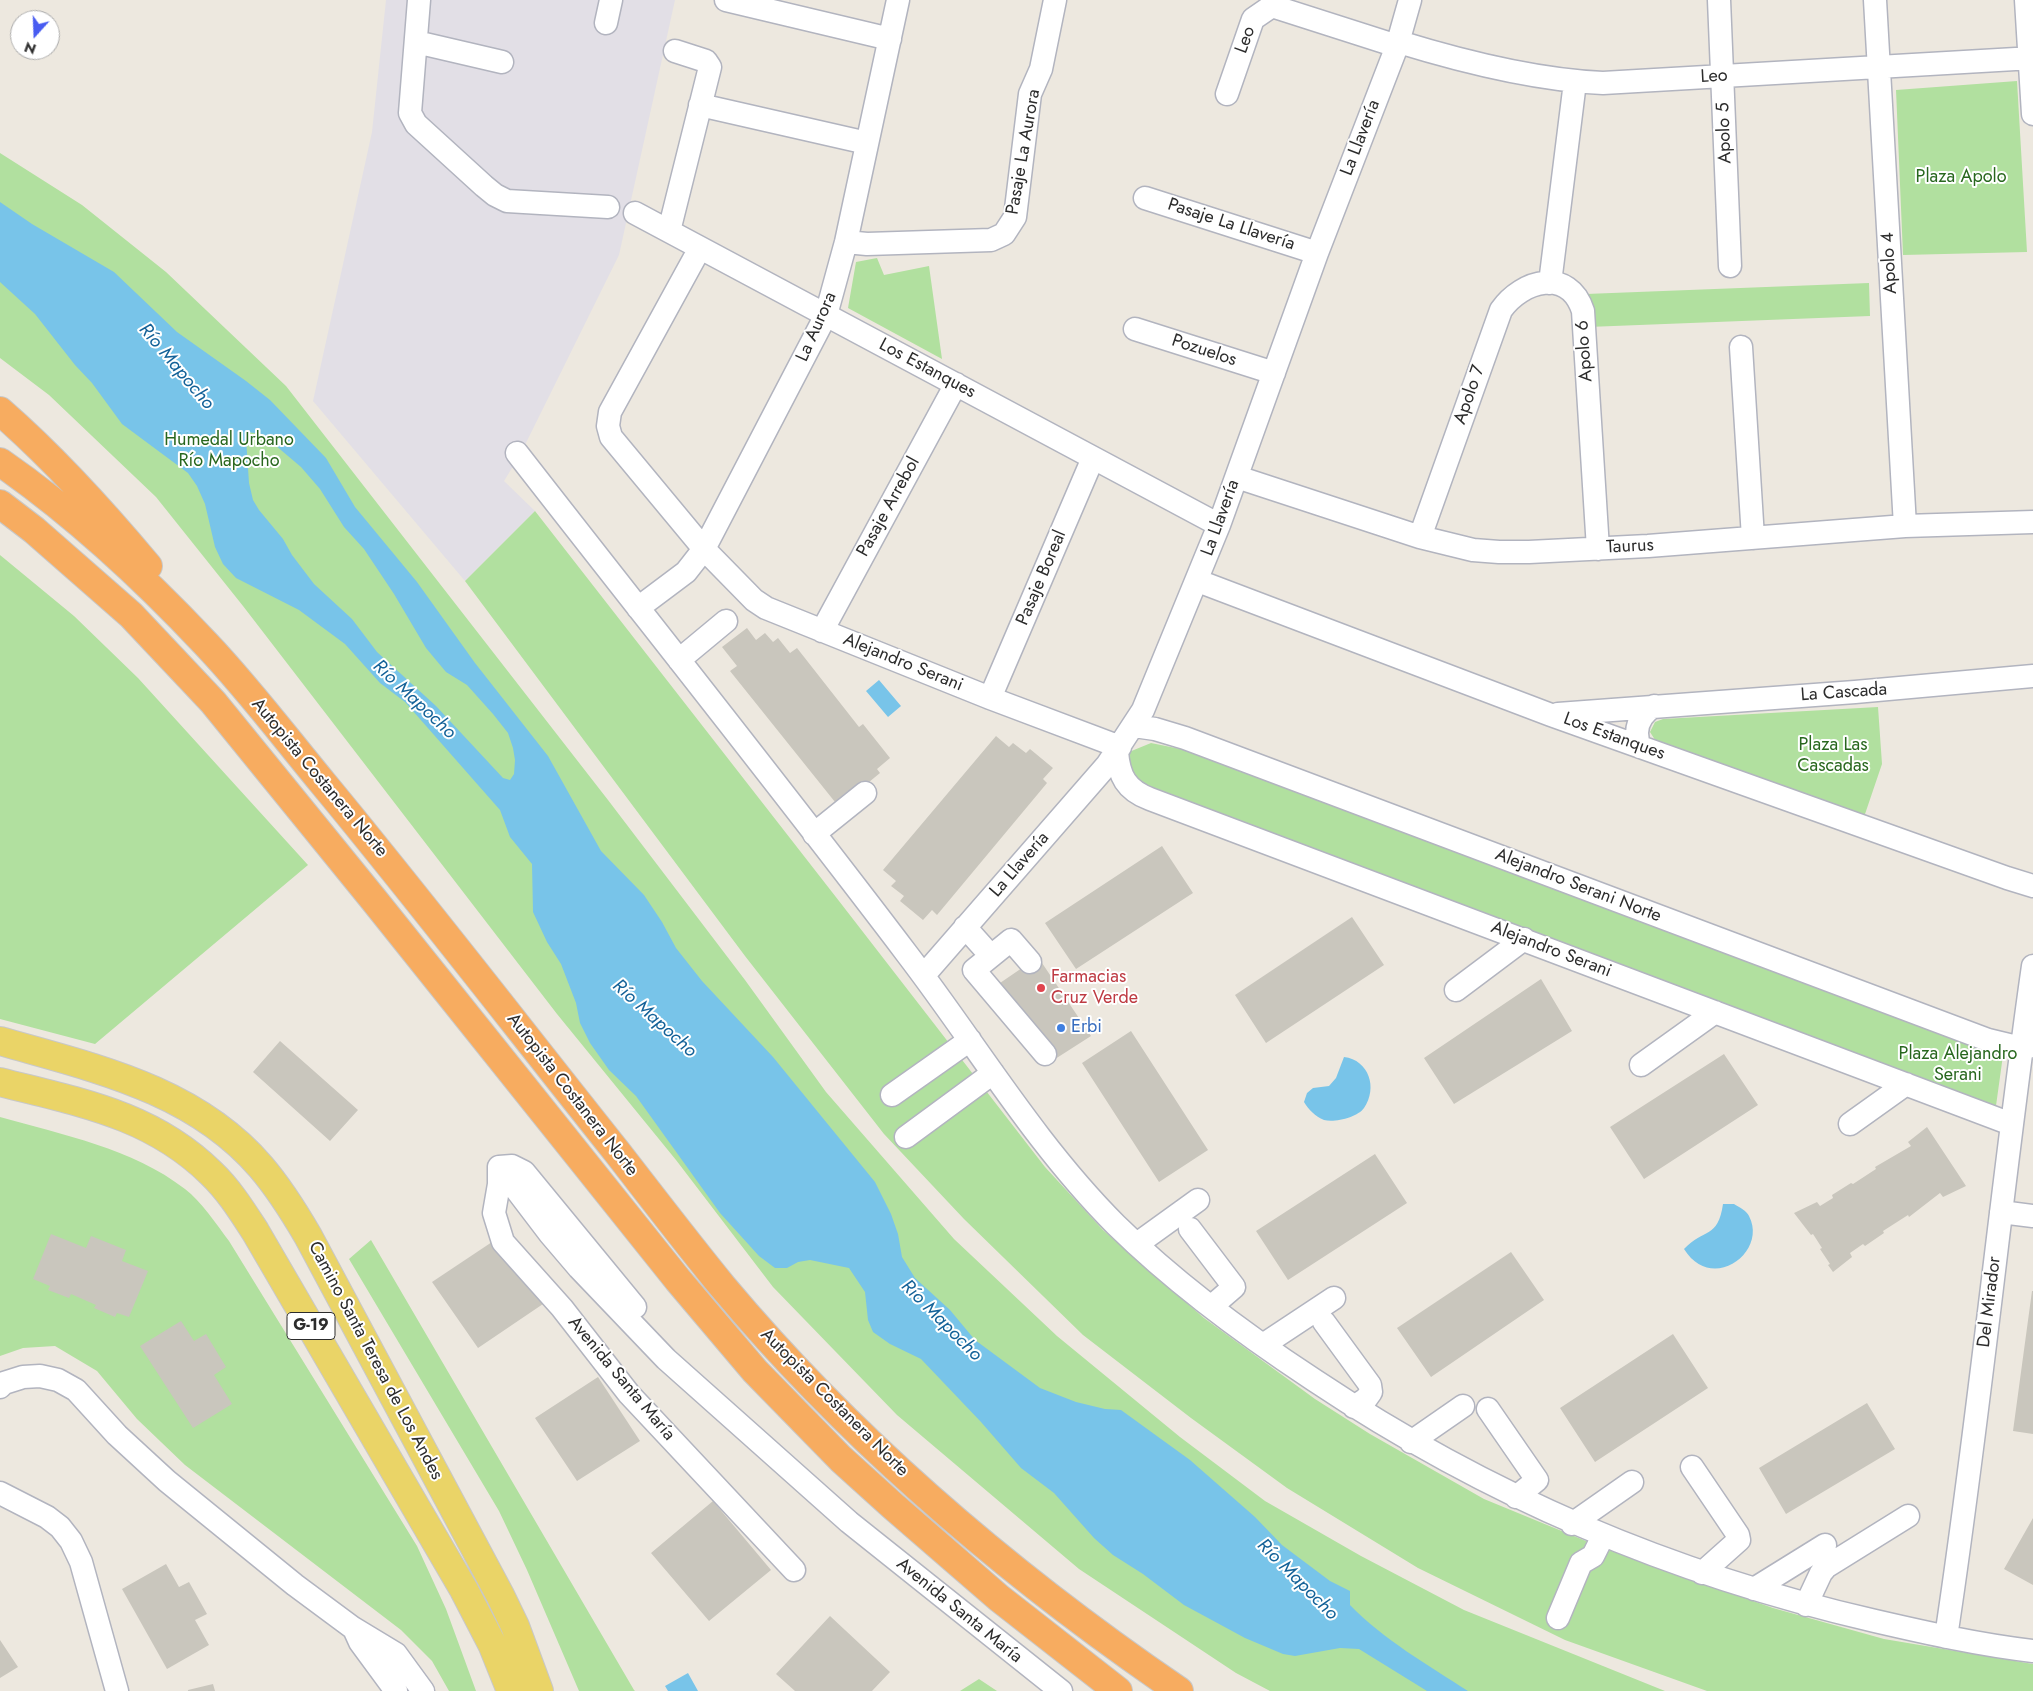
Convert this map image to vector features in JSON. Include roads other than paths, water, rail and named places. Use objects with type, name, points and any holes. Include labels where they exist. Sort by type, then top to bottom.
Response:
[{"type":"highway","points":[[0,411],[56,462],[98,507],[153,572],[209,647]]},
{"type":"highway","name":"Autopista Costanera Norte","points":[[3,463],[61,508],[110,550],[161,597],[209,647],[388,861],[720,1284],[768,1339],[868,1439],[987,1546],[1048,1596],[1179,1691]]},
{"type":"highway","name":"Autopista Costanera Norte","points":[[0,504],[34,530],[131,615],[213,702],[678,1280],[756,1371],[798,1416],[841,1459],[946,1553],[1054,1642],[1118,1691]]},
{"type":"main road","name":"Camino Santa Teresa de Los Andes","points":[[0,1041],[122,1077],[156,1090],[183,1103],[226,1133],[260,1166],[290,1206],[308,1236],[496,1586],[515,1626],[540,1691]]},
{"type":"main road","name":"Camino Santa Teresa de Los Andes","points":[[0,1082],[95,1106],[152,1128],[175,1142],[228,1191],[255,1231],[464,1590],[492,1644],[510,1691]]},
{"type":"street","points":[[419,0],[410,113],[412,119],[484,186],[506,201],[608,207]]},
{"type":"street","points":[[606,23],[611,0]]},
{"type":"street","points":[[726,0],[890,39]]},
{"type":"street","name":"La Aurora","points":[[638,608],[686,572],[704,549],[826,315],[846,242],[898,0]]},
{"type":"street","name":"Pasaje La Aurora","points":[[846,242],[867,244],[991,240],[1004,234],[1015,217],[1030,94],[1041,69],[1055,0]]},
{"type":"street","name":"La Llavería","points":[[924,976],[1080,796],[1118,749],[1134,726],[1155,685],[1198,581],[1237,477],[1317,253],[1398,44],[1410,0]]},
{"type":"street","name":"Apolo 5","points":[[1719,0],[1730,266]]},
{"type":"street","name":"Apolo 4","points":[[1876,0],[1905,526]]},
{"type":"street","points":[[2026,0],[2033,114]]},
{"type":"street","name":"Leo","points":[[1227,94],[1254,19],[1272,6],[1398,44],[1520,73],[1575,82],[1604,83],[1723,77],[2031,58]]},
{"type":"street","points":[[416,42],[502,62]]},
{"type":"street","points":[[669,232],[710,66],[706,61],[675,51]]},
{"type":"street","points":[[1550,283],[1575,82]]},
{"type":"street","points":[[700,105],[867,143]]},
{"type":"street","name":"Pasaje La Llavería","points":[[1144,198],[1317,253]]},
{"type":"street","name":"Los Estanques","points":[[635,213],[1219,525]]},
{"type":"street","name":"Alejandro Serani","points":[[700,248],[610,412],[608,426],[611,437],[704,549],[754,600],[766,608],[822,631],[1118,749],[1118,765],[1121,775],[1137,794],[2011,1124]]},
{"type":"street","name":"Apolo 7","points":[[1420,537],[1500,310],[1515,294],[1526,287],[1550,283]]},
{"type":"street","name":"Apolo 6","points":[[1550,283],[1566,287],[1574,293],[1580,301],[1582,311],[1598,549]]},
{"type":"street","name":"Pozuelos","points":[[1135,329],[1274,373]]},
{"type":"street","points":[[1741,347],[1752,538]]},
{"type":"street","name":"Pasaje Arrebol","points":[[822,631],[956,384]]},
{"type":"street","points":[[517,453],[924,976],[1054,1155],[1088,1195],[1137,1244],[1212,1306],[1263,1346],[1410,1442],[1572,1524],[1702,1573],[1806,1605],[1946,1637],[2033,1651]]},
{"type":"street","name":"Pasaje Boreal","points":[[990,698],[1093,458]]},
{"type":"street","name":"Taurus","points":[[1237,477],[1420,537],[1473,550],[1499,552],[1598,549],[1905,526],[2033,522]]},
{"type":"street","name":"Los Estanques","points":[[1198,581],[1551,715],[2033,886]]},
{"type":"street","points":[[679,660],[726,621]]},
{"type":"street","name":"La Cascada","points":[[1551,715],[1855,692],[2033,676]]},
{"type":"street","points":[[1640,747],[1637,734],[1640,720],[1643,714],[1654,706]]},
{"type":"street","name":"Alejandro Serani Norte","points":[[1134,726],[1155,729],[1184,738],[1988,1040],[2027,1047]]},
{"type":"street","points":[[1080,796],[1093,790],[1108,788],[1137,794]]},
{"type":"street","points":[[814,834],[866,793]]},
{"type":"street","points":[[965,927],[991,956]]},
{"type":"street","points":[[1456,990],[1524,939]]},
{"type":"street","points":[[1030,962],[1011,940],[974,970],[1045,1054]]},
{"type":"street","name":"Del Mirador","points":[[1946,1637],[1974,1430],[2011,1124],[2027,1047],[2033,966]]},
{"type":"street","points":[[1641,1064],[1715,1012]]},
{"type":"street","points":[[892,1095],[970,1040]]},
{"type":"street","points":[[906,1138],[993,1073]]},
{"type":"street","points":[[1850,1124],[1906,1084]]},
{"type":"street","name":"Avenida Santa María","points":[[794,1570],[629,1394],[562,1308],[503,1242],[494,1213],[499,1184],[499,1167],[512,1166],[524,1172],[628,1300],[746,1430],[849,1522],[1061,1691]]},
{"type":"street","points":[[1137,1244],[1198,1200]]},
{"type":"street","points":[[2000,1212],[2033,1216]]},
{"type":"street","points":[[1190,1228],[1234,1287],[1212,1306]]},
{"type":"street","points":[[1263,1346],[1334,1298]]},
{"type":"street","points":[[1324,1322],[1370,1385],[1371,1392],[1366,1399],[1354,1407]]},
{"type":"street","points":[[0,1387],[4,1383],[40,1376],[58,1380],[76,1390],[143,1460],[295,1585],[353,1628],[396,1654],[422,1691]]},
{"type":"street","points":[[1410,1442],[1463,1406]]},
{"type":"street","points":[[1488,1409],[1537,1480],[1516,1497]]},
{"type":"street","points":[[1692,1467],[1738,1535],[1739,1540],[1702,1573]]},
{"type":"street","points":[[1572,1524],[1632,1482]]},
{"type":"street","points":[[0,1493],[47,1518],[60,1527],[71,1541],[83,1568],[117,1691]]},
{"type":"street","points":[[1806,1605],[1821,1573],[1826,1567],[1908,1516]]},
{"type":"street","points":[[1558,1618],[1581,1564],[1593,1556],[1602,1536]]},
{"type":"street","points":[[1754,1589],[1825,1545]]},
{"type":"street","points":[[353,1628],[360,1642],[396,1691]]},
{"type":"water","name":"Río Mapocho","points":[[0,202],[32,224],[114,272],[177,332],[270,400],[326,458],[355,507],[417,582],[475,663],[548,756],[601,851],[644,895],[676,948],[702,981],[773,1057],[875,1182],[891,1214],[898,1234],[902,1257],[915,1278],[950,1310],[975,1340],[1040,1388],[1076,1402],[1105,1409],[1121,1410],[1190,1460],[1255,1517],[1282,1545],[1330,1581],[1350,1591],[1350,1605],[1377,1630],[1468,1691],[1427,1691],[1359,1649],[1340,1648],[1295,1656],[1283,1654],[1245,1638],[1184,1605],[1143,1574],[1113,1555],[1094,1538],[1054,1493],[1021,1468],[981,1422],[921,1359],[890,1344],[873,1332],[868,1320],[865,1292],[849,1268],[810,1260],[798,1262],[787,1268],[775,1268],[759,1256],[720,1213],[636,1096],[609,1070],[590,1043],[580,1023],[576,1003],[561,964],[547,942],[533,912],[532,864],[510,837],[500,810],[405,702],[380,683],[345,644],[299,610],[236,578],[223,564],[215,547],[205,504],[197,486],[188,473],[122,424],[92,383],[75,365],[35,314],[0,282]],"holes":[[[247,432],[262,434],[301,467],[320,489],[344,527],[364,549],[394,594],[426,648],[446,672],[467,685],[508,733],[515,760],[514,774],[510,780],[503,778],[436,706],[377,652],[352,619],[314,584],[292,555],[283,539],[259,510],[253,500],[249,483],[246,438]]]},
{"type":"water","points":[[879,680],[901,706],[888,717],[866,691]]},
{"type":"water","points":[[1344,1057],[1360,1063],[1369,1076],[1370,1092],[1368,1100],[1364,1108],[1352,1117],[1334,1121],[1324,1120],[1312,1112],[1304,1102],[1307,1093],[1313,1088],[1329,1086],[1336,1078]]},
{"type":"water","points":[[1723,1204],[1734,1204],[1748,1214],[1753,1230],[1751,1243],[1744,1254],[1734,1263],[1722,1268],[1709,1268],[1696,1262],[1684,1249],[1691,1242],[1714,1228],[1721,1215]]},
{"type":"water","points":[[688,1673],[698,1691],[668,1691],[665,1686]]},
{"type":"place","name":"Farmacias Cruz Verde","points":[[1041,988]]},
{"type":"place","name":"Erbi","points":[[1061,1028]]},
{"type":"park label","name":"Plaza Apolo","points":[[1961,178]]},
{"type":"park label","name":"Humedal Urbano Río Mapocho","points":[[229,451]]},
{"type":"park label","name":"Plaza Las Cascadas","points":[[1833,756]]},
{"type":"park label","name":"Plaza Alejandro Serani","points":[[1958,1065]]}]
